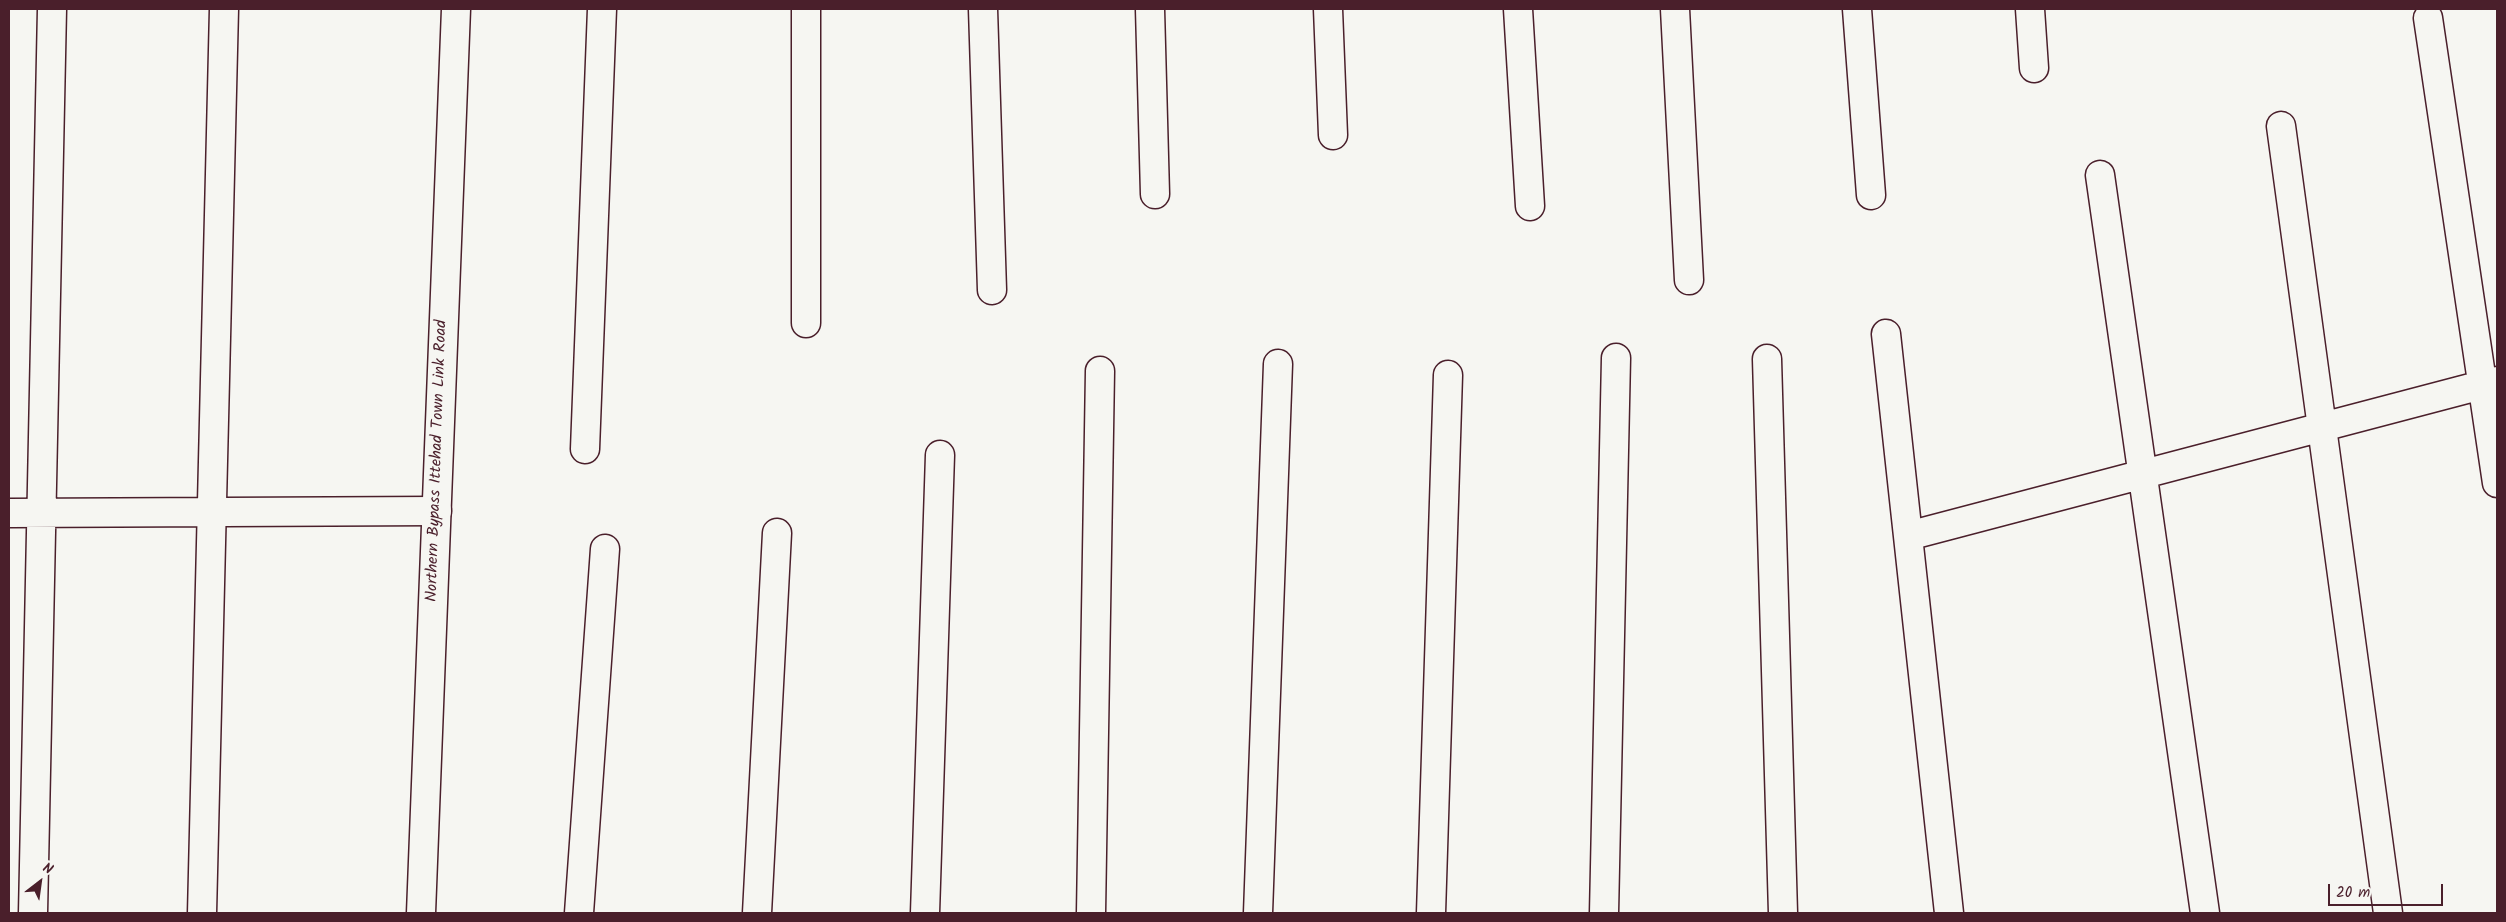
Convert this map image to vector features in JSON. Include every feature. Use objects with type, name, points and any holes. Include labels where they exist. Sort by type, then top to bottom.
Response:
[{"type":"street","points":[[32,913],[52,9]]},
{"type":"street","points":[[202,913],[224,9]]},
{"type":"street","name":"Northern Bypass Ittehad Town Link Road","points":[[421,913],[456,9]]},
{"type":"street","points":[[586,450],[602,9]]},
{"type":"street","points":[[806,9],[806,323]]},
{"type":"street","points":[[983,9],[992,290]]},
{"type":"street","points":[[1150,9],[1155,194]]},
{"type":"street","points":[[1328,9],[1333,135]]},
{"type":"street","points":[[1518,9],[1530,206]]},
{"type":"street","points":[[1675,9],[1689,280]]},
{"type":"street","points":[[1857,9],[1871,195]]},
{"type":"street","points":[[2030,9],[2034,68]]},
{"type":"street","points":[[2428,18],[2490,383],[2497,483]]},
{"type":"street","points":[[2281,126],[2388,913]]},
{"type":"street","points":[[2100,175],[2205,913]]},
{"type":"street","points":[[1886,334],[1949,913]]},
{"type":"street","points":[[1604,913],[1616,358]]},
{"type":"street","points":[[1767,359],[1783,913]]},
{"type":"street","points":[[1258,913],[1278,364]]},
{"type":"street","points":[[1090,913],[1100,372]]},
{"type":"street","points":[[1431,913],[1448,376]]},
{"type":"street","points":[[1908,536],[2490,383]]},
{"type":"street","points":[[925,913],[940,455]]},
{"type":"street","points":[[9,513],[436,511]]},
{"type":"street","points":[[757,913],[777,533]]},
{"type":"street","points":[[579,913],[606,549]]}]
